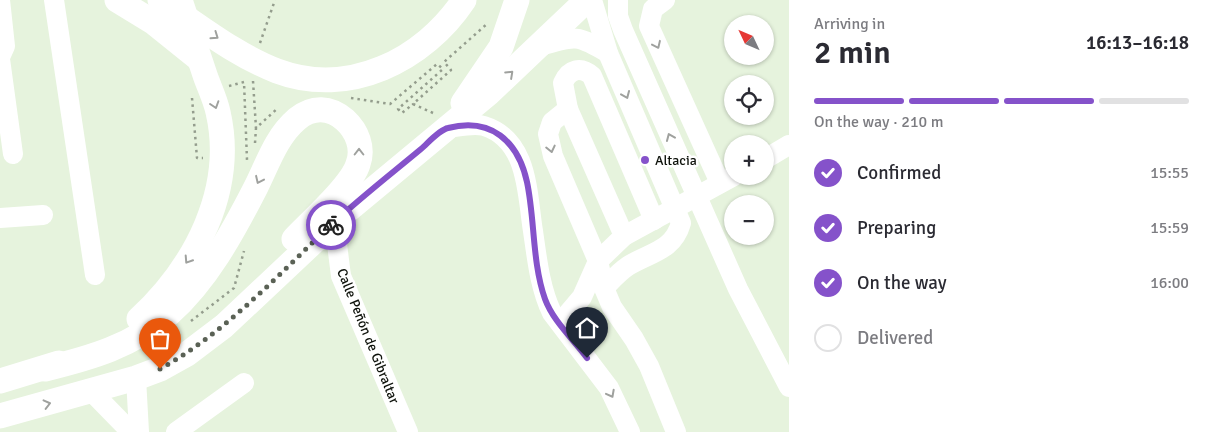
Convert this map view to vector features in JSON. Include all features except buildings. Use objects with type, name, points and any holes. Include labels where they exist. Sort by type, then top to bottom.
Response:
[{"type":"main road","points":[[117,0],[153,22],[199,59]]},
{"type":"main road","points":[[160,0],[226,44],[275,70],[296,77],[326,78],[376,72],[399,62],[423,46],[445,25],[464,0]]},
{"type":"main road","points":[[45,369],[106,343],[133,325],[157,302],[176,279],[195,249],[210,217],[219,183],[222,144],[218,111],[180,0]]},
{"type":"main road","points":[[446,128],[500,47],[517,0]]},
{"type":"main road","points":[[0,416],[92,392],[136,378],[160,369],[186,354],[224,326],[341,216],[488,94],[542,46],[587,0]]},
{"type":"main road","points":[[0,381],[91,358],[115,349],[153,327],[169,314],[209,269],[232,232],[284,134],[310,111],[325,109],[338,114],[350,124],[358,138],[360,152],[358,165],[350,180],[256,280],[224,326]]},
{"type":"street","points":[[0,0],[5,46],[0,58],[13,154]]},
{"type":"street","points":[[54,0],[95,275]]},
{"type":"street","points":[[169,0],[199,59]]},
{"type":"street","points":[[592,0],[608,53],[681,223],[677,236],[665,248],[628,267],[604,288]]},
{"type":"street","points":[[618,0],[618,16],[623,30],[696,198],[738,289],[789,387]]},
{"type":"street","points":[[665,0],[653,9],[649,26],[724,174]]},
{"type":"street","points":[[542,46],[568,37],[577,38],[608,53]]},
{"type":"street","points":[[624,236],[568,109],[563,91],[565,77],[578,69],[586,70],[596,85],[654,220]]},
{"type":"street","points":[[568,109],[552,122],[548,134],[553,156],[598,261],[604,288],[612,307],[634,339],[649,366],[676,432]]},
{"type":"street","points":[[446,128],[484,126],[503,138],[519,158],[527,182],[542,288],[552,313],[609,388],[630,432]]},
{"type":"street","points":[[774,154],[789,145]]},
{"type":"street","name":"Calle Peñón de Gibraltar","points":[[350,180],[341,216],[337,244],[341,276],[408,432]]},
{"type":"street","points":[[560,323],[582,297],[598,261],[624,236],[724,182]]},
{"type":"street","points":[[0,218],[43,214]]},
{"type":"street","points":[[136,378],[138,432]]},
{"type":"street","points":[[176,432],[244,383]]},
{"type":"street","points":[[92,392],[131,432]]},
{"type":"path","points":[[344,98],[390,104],[437,64],[443,69],[398,109],[402,113],[413,104]]},
{"type":"path","points":[[194,95],[197,102]]},
{"type":"path","points":[[256,128],[283,105]]},
{"type":"way so far","points":[[160,369],[186,354],[224,326],[331,225]]},
{"type":"place","name":"Altacia","points":[[645,160]]},
{"type":"route","points":[[331,225],[446,128],[484,126],[497,133],[509,144],[519,158],[527,182],[542,288],[546,300],[552,313],[587,358]]}]
